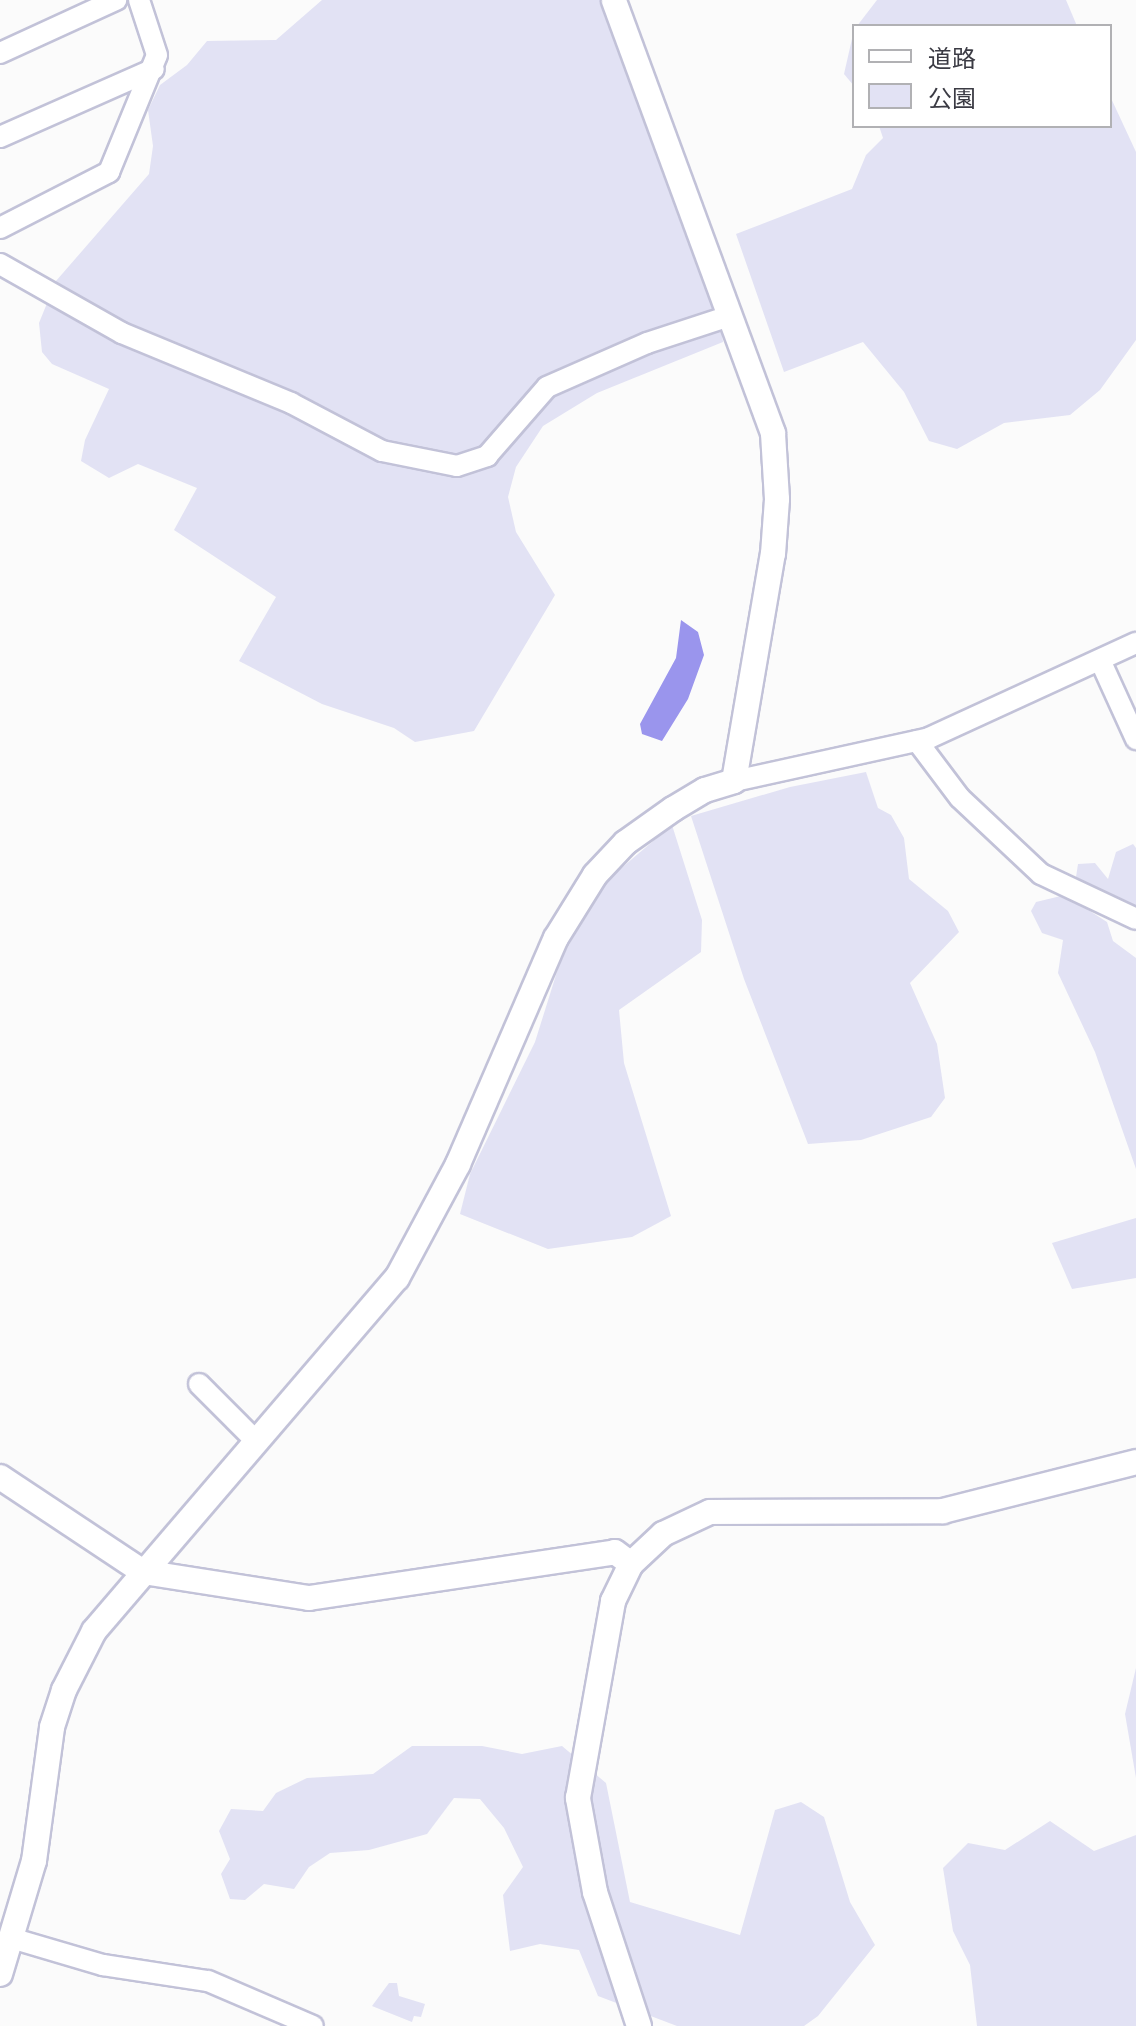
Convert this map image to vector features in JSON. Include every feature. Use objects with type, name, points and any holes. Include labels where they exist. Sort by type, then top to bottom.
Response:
[{"type":"street","points":[[0,53],[116,0]]},
{"type":"street","points":[[0,228],[109,172],[154,69],[157,55],[139,0]]},
{"type":"street","points":[[614,0],[773,433],[777,499],[734,781]]},
{"type":"street","points":[[0,137],[154,69]]},
{"type":"street","points":[[0,264],[133,338],[291,403],[382,451],[457,466],[487,456],[547,387],[647,343],[729,316]]},
{"type":"street","points":[[0,1974],[34,1861],[52,1727],[64,1690],[94,1631],[388,1289],[432,1219],[556,938],[595,875],[625,843],[705,790],[917,741],[1136,643]]},
{"type":"street","points":[[1100,660],[1136,739]]},
{"type":"street","points":[[917,741],[960,798],[1041,874],[1136,919]]},
{"type":"street","points":[[199,1384],[257,1442]]},
{"type":"street","points":[[639,2026],[595,1892],[578,1798],[610,1615],[631,1564],[663,1534],[710,1512],[943,1511],[1136,1462]]},
{"type":"street","points":[[0,1477],[143,1572],[309,1598],[615,1552],[631,1564]]},
{"type":"street","points":[[11,1938],[103,1965],[208,1981],[313,2026]]},
{"type":"green space","points":[[322,0],[600,0],[718,296],[723,342],[597,393],[543,426],[516,467],[508,497],[516,532],[555,595],[474,731],[415,742],[394,728],[322,704],[239,661],[276,597],[174,530],[197,488],[138,464],[109,478],[81,461],[85,440],[109,389],[52,364],[42,352],[39,323],[56,281],[149,174],[153,146],[148,110],[160,85],[187,65],[207,41],[276,40]]},
{"type":"green space","points":[[877,0],[1066,0],[1076,24],[859,24]]},
{"type":"green space","points":[[852,39],[852,84],[844,74]]},
{"type":"green space","points":[[1112,100],[1136,152],[1136,340],[1100,390],[1070,415],[1004,423],[957,449],[929,441],[904,392],[863,342],[784,372],[736,234],[852,189],[866,155],[883,138],[880,128],[1112,128]]},
{"type":"green space","points":[[866,772],[878,808],[891,815],[904,838],[909,879],[948,911],[959,932],[910,983],[937,1044],[945,1098],[931,1117],[861,1140],[808,1144],[744,979],[691,816],[790,787]]},
{"type":"green space","points":[[672,825],[702,920],[701,952],[619,1010],[624,1063],[671,1216],[632,1237],[548,1249],[460,1214],[470,1174],[535,1042],[561,959],[605,882]]},
{"type":"green space","points":[[1133,844],[1136,848],[1136,911],[1076,877],[1078,864],[1095,863],[1108,879],[1116,852]]},
{"type":"green space","points":[[1065,895],[1107,922],[1113,941],[1136,958],[1136,1169],[1095,1052],[1058,973],[1063,940],[1042,933],[1031,911],[1036,902]]},
{"type":"green space","points":[[1136,1218],[1136,1278],[1072,1289],[1052,1243]]},
{"type":"green space","points":[[1136,1668],[1136,1778],[1125,1714]]},
{"type":"green space","points":[[412,1746],[482,1746],[522,1754],[562,1746],[606,1783],[630,1902],[740,1935],[775,1810],[801,1802],[824,1817],[850,1902],[875,1945],[818,2016],[804,2026],[677,2026],[598,1996],[579,1950],[540,1944],[510,1951],[503,1895],[523,1867],[504,1828],[480,1799],[454,1798],[427,1834],[369,1850],[330,1853],[309,1867],[294,1889],[264,1884],[245,1900],[230,1899],[221,1874],[230,1859],[219,1831],[231,1809],[263,1811],[276,1793],[307,1778],[373,1774]]},
{"type":"green space","points":[[1050,1821],[1094,1851],[1136,1835],[1136,2026],[977,2026],[970,1965],[953,1931],[943,1868],[968,1843],[1005,1850]]},
{"type":"green space","points":[[389,1983],[397,1983],[399,1996],[425,2004],[421,2017],[414,2016],[412,2022],[372,2006]]},
{"type":"shaded area","points":[[681,620],[698,632],[704,655],[688,699],[662,741],[642,734],[640,724],[676,658]]}]
